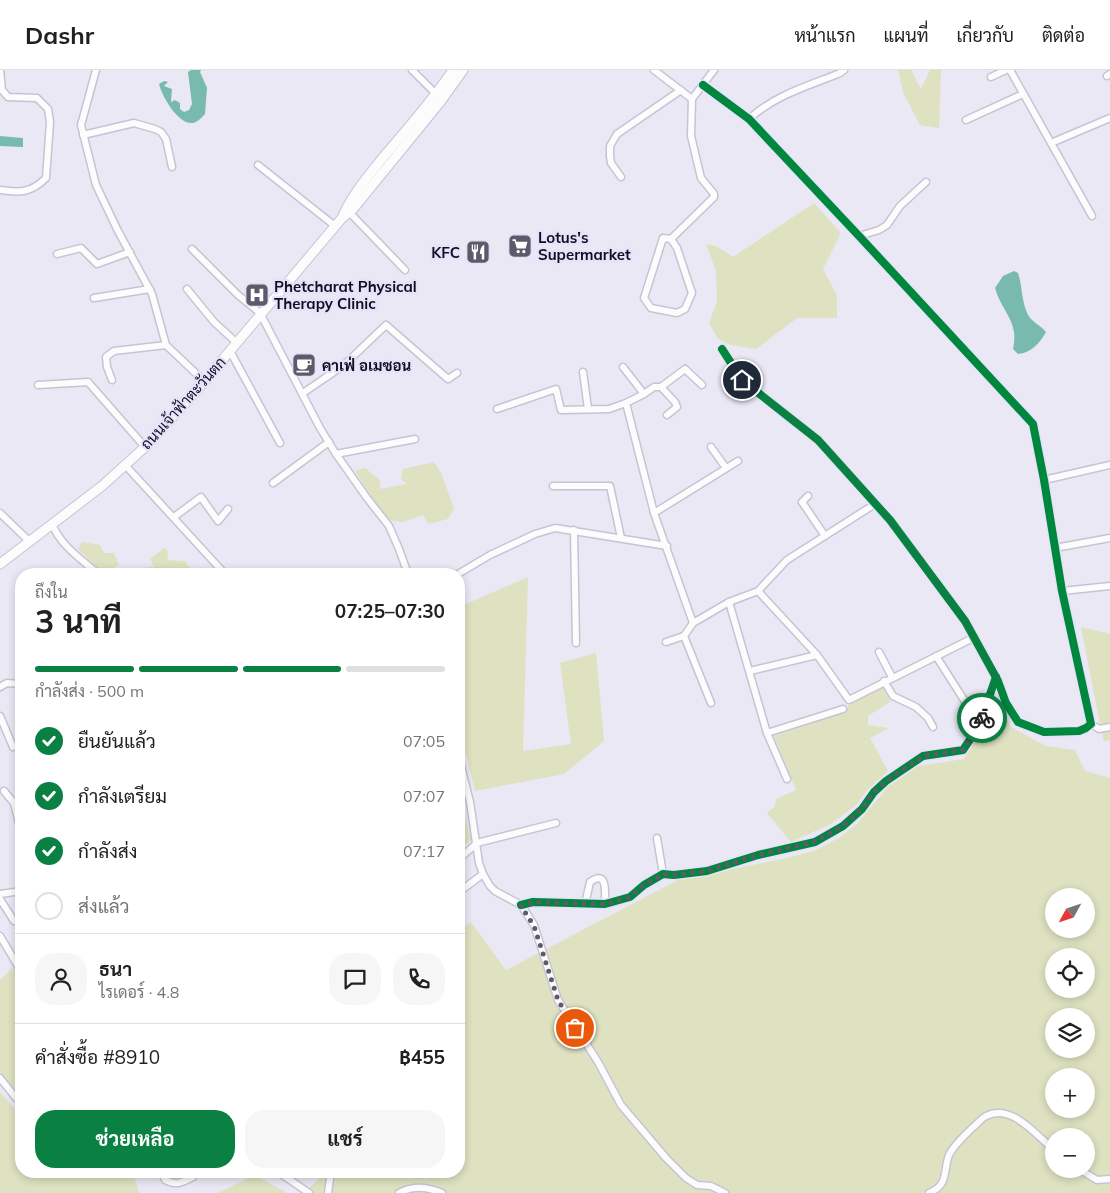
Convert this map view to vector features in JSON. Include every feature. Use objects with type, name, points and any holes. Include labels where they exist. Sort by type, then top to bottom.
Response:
[{"type":"main road","name":"ถนนเจ้าฟ้าตะวันตก","points":[[346,216],[348,205],[369,175],[436,94],[453,70]]},
{"type":"main road","name":"ถนนเจ้าฟ้าตะวันตก","points":[[0,564],[126,466],[145,447],[237,343],[260,313],[335,226],[346,216],[441,101],[463,70]]},
{"type":"street","points":[[0,70],[2,90],[8,97],[37,98],[48,109],[50,122],[46,178],[38,186],[20,193],[0,190]]},
{"type":"street","points":[[96,70],[81,125],[96,185],[150,289],[166,345],[204,381]]},
{"type":"street","points":[[412,70],[436,94]]},
{"type":"street","points":[[654,70],[692,99]]},
{"type":"street","points":[[671,239],[714,197],[714,194],[700,178],[691,136],[692,99],[714,70]]},
{"type":"street","points":[[749,119],[760,109],[783,95],[844,70]]},
{"type":"street","points":[[991,77],[1006,70]]},
{"type":"street","points":[[1010,70],[1092,216]]},
{"type":"street","points":[[703,85],[749,119],[1033,424],[1062,591],[1091,724],[1099,729],[1110,727]]},
{"type":"street","points":[[621,177],[610,156],[610,146],[617,134],[681,90]]},
{"type":"street","points":[[966,120],[1023,94]]},
{"type":"street","points":[[1051,143],[1110,118]]},
{"type":"street","points":[[83,135],[134,124],[155,129],[161,132],[166,139],[172,167]]},
{"type":"street","points":[[258,165],[335,226]]},
{"type":"street","points":[[859,236],[880,230],[887,225],[900,206],[926,182]]},
{"type":"street","points":[[346,216],[406,270]]},
{"type":"street","points":[[663,238],[671,239],[678,248],[692,292],[685,309],[677,313],[651,308],[644,298],[663,238]]},
{"type":"street","points":[[57,254],[81,248],[97,264],[130,252]]},
{"type":"street","points":[[192,250],[238,295],[260,313],[336,454],[389,526],[400,549],[406,568]]},
{"type":"street","points":[[94,298],[150,289]]},
{"type":"street","points":[[187,289],[214,322],[237,343]]},
{"type":"street","points":[[303,393],[344,365],[386,325],[448,378],[457,373]]},
{"type":"street","points":[[112,380],[106,357],[114,351],[166,345]]},
{"type":"street","points":[[722,350],[742,380],[818,440],[902,536],[975,637],[996,677],[1006,703],[1018,722],[1044,732],[1079,731],[1091,724]]},
{"type":"street","points":[[230,351],[280,443]]},
{"type":"street","points":[[623,367],[644,394]]},
{"type":"street","points":[[497,409],[556,389],[561,410],[609,409],[626,403],[654,387],[661,387],[685,369],[702,385]]},
{"type":"street","points":[[583,372],[588,409]]},
{"type":"street","points":[[38,385],[88,382],[145,447]]},
{"type":"street","points":[[661,387],[675,402],[677,407],[667,415]]},
{"type":"street","points":[[626,403],[654,513],[693,622]]},
{"type":"street","points":[[336,454],[415,440]]},
{"type":"street","points":[[273,484],[329,442]]},
{"type":"street","points":[[710,447],[726,468]]},
{"type":"street","points":[[654,513],[738,461]]},
{"type":"street","points":[[1044,480],[1110,465]]},
{"type":"street","points":[[126,466],[220,568]]},
{"type":"street","points":[[553,486],[610,486],[621,538]]},
{"type":"street","points":[[808,496],[802,502],[825,536]]},
{"type":"street","points":[[174,517],[200,497],[218,521],[228,509]]},
{"type":"street","points":[[666,642],[684,636],[693,622],[729,602],[758,591],[787,560],[875,504]]},
{"type":"street","points":[[0,513],[30,542]]},
{"type":"street","points":[[52,524],[56,534],[68,549],[91,568]]},
{"type":"street","points":[[465,570],[490,555],[535,534],[555,528],[667,546]]},
{"type":"street","points":[[574,530],[576,643]]},
{"type":"street","points":[[1055,548],[1110,538]]},
{"type":"street","points":[[1062,591],[1110,586]]},
{"type":"street","points":[[758,591],[817,655],[849,700],[975,637]]},
{"type":"street","points":[[729,602],[767,733],[787,779]]},
{"type":"street","points":[[684,636],[711,703]]},
{"type":"street","points":[[879,652],[892,677]]},
{"type":"street","points":[[750,671],[817,655]]},
{"type":"street","points":[[936,656],[971,711]]},
{"type":"street","points":[[521,906],[534,902],[605,904],[630,897],[644,885],[664,874],[674,875],[707,871],[758,855],[814,842],[843,826],[886,781],[923,756],[963,750],[979,726],[996,677]]},
{"type":"street","points":[[884,681],[893,696],[916,707],[928,718],[933,727]]},
{"type":"street","points":[[0,687],[7,683],[15,684]]},
{"type":"street","points":[[767,733],[844,709]]},
{"type":"street","points":[[0,716],[13,747]]},
{"type":"street","points":[[465,782],[483,874],[490,886],[521,906],[534,926],[558,1000],[598,1062],[622,1105],[666,1158],[686,1178],[696,1185],[711,1186],[725,1193]]},
{"type":"street","points":[[4,791],[15,807]]},
{"type":"street","points":[[465,854],[477,843],[556,823]]},
{"type":"street","points":[[657,838],[664,874]]},
{"type":"street","points":[[465,888],[483,874]]},
{"type":"street","points":[[585,904],[590,882],[595,878],[599,878],[605,884],[605,904]]},
{"type":"street","points":[[0,894],[15,892]]},
{"type":"street","points":[[0,899],[15,921]]},
{"type":"street","points":[[0,936],[15,958]]},
{"type":"street","points":[[0,1078],[15,1097]]},
{"type":"street","points":[[929,1193],[941,1185],[951,1151],[986,1116],[1011,1115],[1025,1124],[1045,1142]]},
{"type":"street","points":[[164,1178],[173,1184],[181,1183],[191,1178]]},
{"type":"street","points":[[287,1178],[309,1193]]},
{"type":"street","points":[[328,1193],[331,1178]]},
{"type":"street","points":[[1094,1178],[1097,1180],[1110,1179]]},
{"type":"street","points":[[399,1193],[409,1187],[419,1187],[433,1189],[442,1193]]},
{"type":"shaded area","points":[[191,70],[201,70],[200,72],[207,88],[205,114],[193,123],[187,122],[176,115],[163,95],[159,84],[164,81],[168,82],[164,86],[172,89],[171,102],[175,100],[180,103],[180,109],[184,112],[189,110],[192,104],[188,72]]},
{"type":"shaded area","points":[[898,70],[911,70],[921,89],[930,70],[941,70],[939,128],[920,125],[903,92]]},
{"type":"shaded area","points":[[0,136],[23,138],[23,147],[0,146]]},
{"type":"shaded area","points":[[814,203],[841,233],[823,269],[837,295],[837,318],[797,318],[756,349],[731,345],[718,339],[709,323],[717,301],[716,270],[706,244],[716,246],[733,257]]},
{"type":"shaded area","points":[[1014,271],[1018,273],[1025,309],[1031,319],[1046,332],[1035,347],[1027,352],[1018,354],[1013,349],[1013,326],[999,300],[995,288],[1003,276]]},
{"type":"shaded area","points":[[434,462],[441,473],[454,508],[448,519],[428,524],[423,515],[403,522],[390,520],[376,503],[355,471],[365,468],[380,480],[380,489],[407,484],[401,479],[403,469]]},
{"type":"shaded area","points":[[82,542],[100,545],[104,553],[114,553],[119,565],[114,568],[97,568],[78,549]]},
{"type":"shaded area","points":[[164,548],[167,550],[168,560],[185,561],[190,568],[140,568],[154,567],[150,559]]},
{"type":"shaded area","points":[[528,577],[523,751],[571,744],[560,663],[596,653],[604,741],[564,774],[475,791],[465,750],[465,604]]},
{"type":"shaded area","points":[[1081,627],[1110,634],[1110,740],[1104,741],[1102,734]]},
{"type":"shaded area","points":[[882,686],[890,702],[868,716],[868,725],[889,728],[870,738],[888,771],[868,789],[856,805],[831,824],[791,842],[767,813],[775,806],[776,799],[796,790],[774,736],[845,712],[849,705]]},
{"type":"shaded area","points":[[996,698],[1011,727],[1046,746],[1075,750],[1085,771],[1110,778],[1110,1193],[303,1193],[320,1178],[465,1178],[465,926],[471,922],[506,970],[678,880],[814,851],[839,838],[858,823],[888,787],[918,766],[964,759]]},
{"type":"shaded area","points":[[465,816],[471,840],[465,844]]},
{"type":"shaded area","points":[[14,967],[15,1088],[10,1086],[0,1072],[0,980]]},
{"type":"shaded area","points":[[0,1092],[15,1108],[15,1178],[135,1178],[139,1193],[0,1193]]},
{"type":"shaded area","points":[[249,1178],[260,1178],[287,1193],[217,1193]]},
{"type":"cycle path","points":[[703,85],[749,119],[1033,424],[1062,591],[1091,724],[1079,731],[1044,732],[1018,722],[1006,703],[998,681],[965,621],[890,520],[818,440],[742,380],[722,349]]},
{"type":"cycle path","points":[[521,905],[533,902],[605,904],[630,897],[644,885],[663,874],[674,875],[707,871],[758,855],[815,842],[843,826],[862,809],[874,792],[886,781],[923,756],[963,750],[979,726],[996,677]]},
{"type":"way so far","points":[[575,1028],[558,1000],[534,926],[521,906],[534,902],[605,904],[616,902],[630,897],[658,875],[707,871],[758,855],[814,842],[843,826],[886,781],[923,756],[963,750],[979,726],[982,718]]},
{"type":"place","name":"Lotus's Supermarket","points":[[520,246]]},
{"type":"place","name":"KFC","points":[[478,252]]},
{"type":"place","name":"Phetcharat Physical Therapy Clinic","points":[[257,295]]},
{"type":"place","name":"คาเฟ่ อเมซอน","points":[[304,365]]},
{"type":"route","points":[[742,380],[818,440],[890,520],[965,621],[996,677],[982,718]]}]
